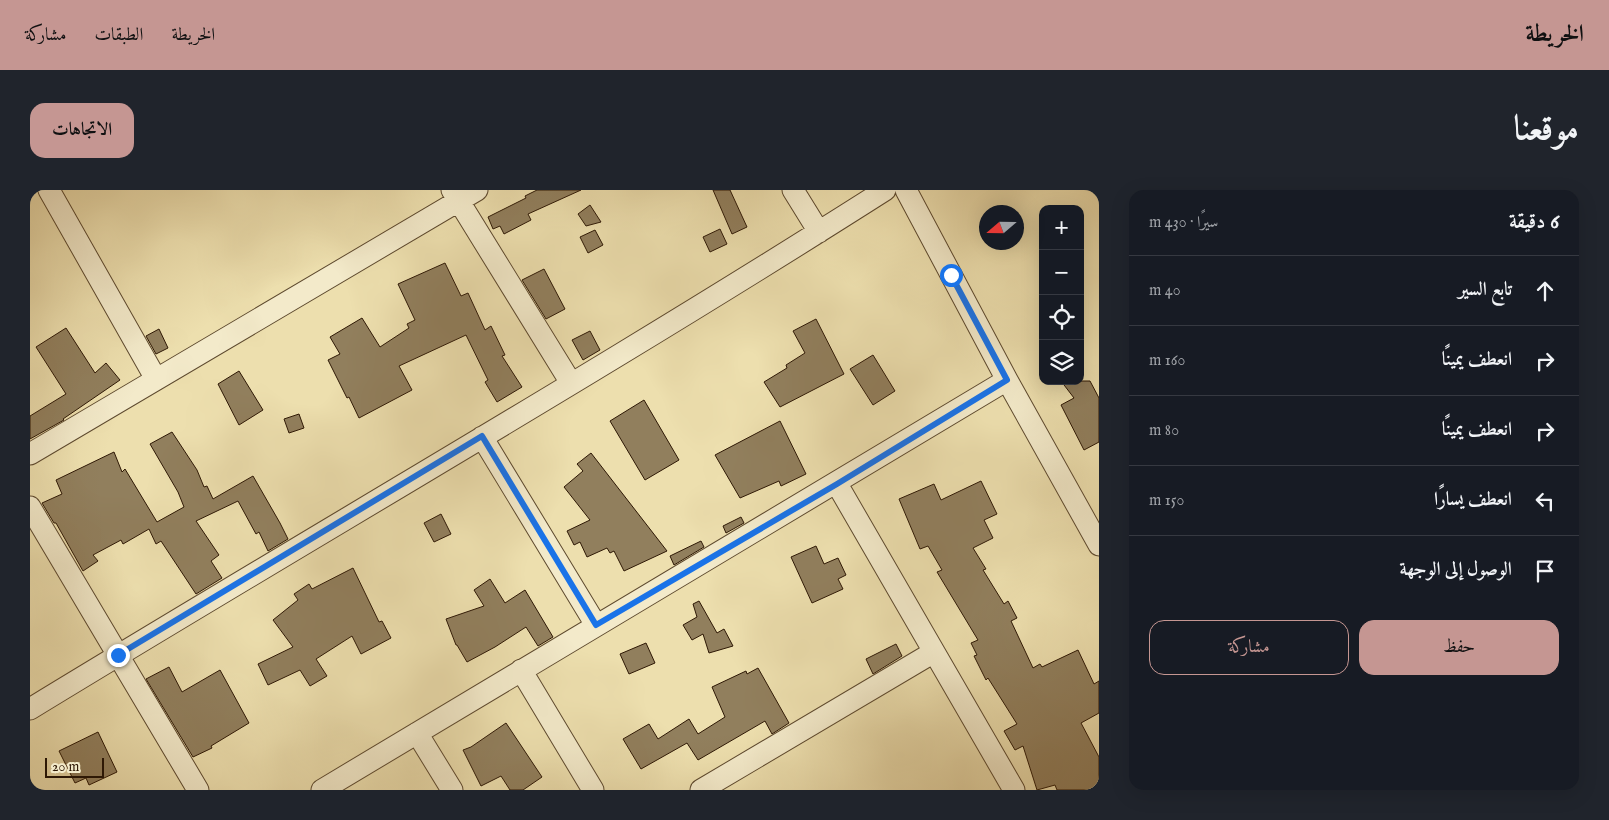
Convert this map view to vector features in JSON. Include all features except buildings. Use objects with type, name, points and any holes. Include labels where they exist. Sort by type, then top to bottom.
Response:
[{"type":"street","points":[[49,190],[156,380]]},
{"type":"street","points":[[793,190],[819,232]]},
{"type":"street","points":[[30,709],[571,384],[885,190]]},
{"type":"street","points":[[906,190],[1007,380],[1099,545]]},
{"type":"street","points":[[30,454],[463,194],[571,384]]},
{"type":"street","points":[[322,790],[596,625],[837,484],[1007,380]]},
{"type":"street","points":[[482,436],[596,625]]},
{"type":"street","points":[[837,484],[1014,790]]},
{"type":"street","points":[[30,507],[198,790]]},
{"type":"street","points":[[701,790],[934,652]]},
{"type":"street","points":[[521,670],[593,790]]},
{"type":"street","points":[[417,733],[452,790]]},
{"type":"route","points":[[118,655],[482,436],[596,625],[837,484],[1007,380],[951,275]]}]
